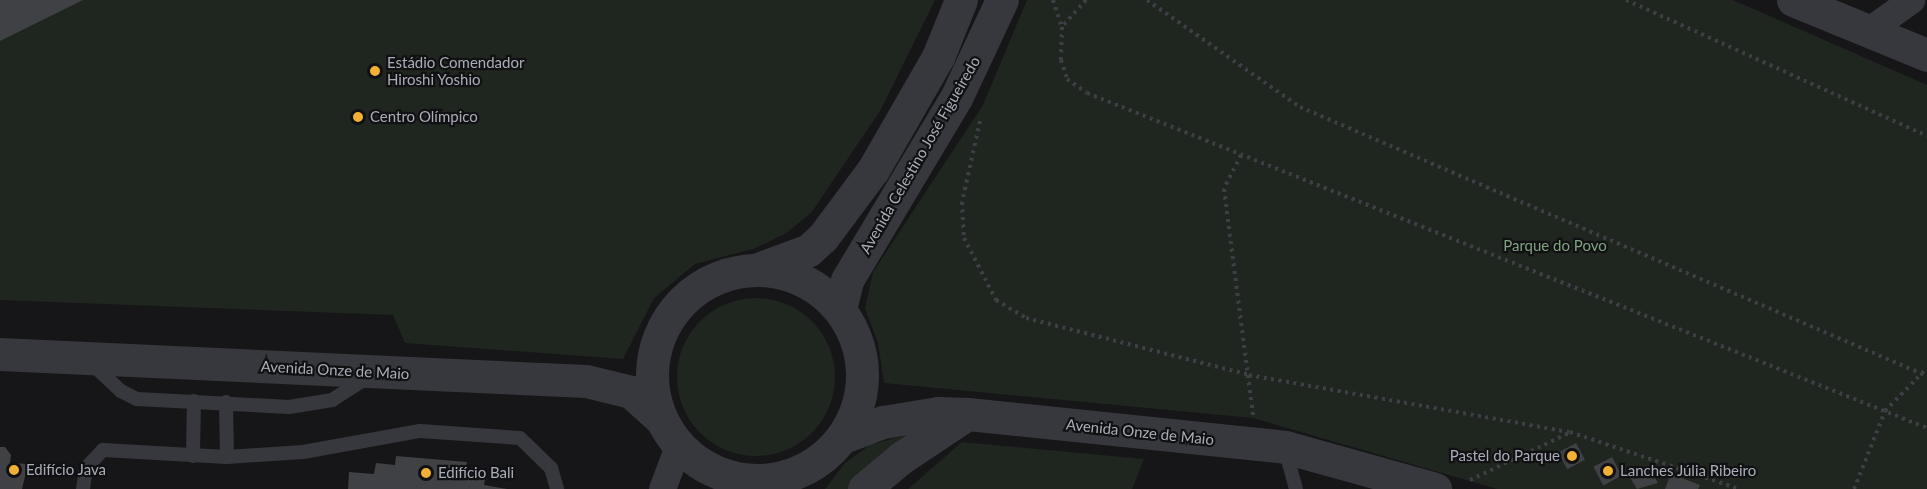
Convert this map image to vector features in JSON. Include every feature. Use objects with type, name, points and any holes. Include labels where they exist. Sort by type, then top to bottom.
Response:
[{"type":"street","points":[[756,270],[784,273],[817,288],[840,309],[859,347],[862,384],[857,411],[843,437],[804,477],[751,481],[708,480],[678,447],[659,417],[652,388],[654,352],[662,328],[684,299],[720,277],[756,270],[809,250],[823,237],[873,170],[938,57],[960,0]]},
{"type":"street","name":"Avenida Celestino José Figueiredo","points":[[840,309],[847,280],[956,98],[1002,0]]},
{"type":"street","points":[[1793,0],[1927,55]]},
{"type":"street","points":[[1869,30],[1911,0]]},
{"type":"street","name":"Avenida Onze de Maio","points":[[0,354],[586,381],[631,392],[659,417]]},
{"type":"street","name":"Avenida Onze de Maio","points":[[843,437],[883,422],[938,413],[968,414],[1285,447],[1435,489]]},
{"type":"street","points":[[864,489],[901,458],[968,414]]},
{"type":"street","points":[[662,489],[678,447]]},
{"type":"lane","points":[[86,358],[121,392],[137,399],[289,406],[332,400],[375,372]]},
{"type":"lane","points":[[193,456],[194,401]]},
{"type":"lane","points":[[226,402],[227,457]]},
{"type":"lane","points":[[83,489],[86,468],[103,450],[227,457],[303,452],[420,431],[499,434],[520,438],[551,468],[557,489]]},
{"type":"lane","points":[[1285,447],[1296,489]]},
{"type":"path","points":[[1053,0],[1062,27],[1061,60],[1067,79],[1081,89],[1927,428]]},
{"type":"path","points":[[1062,27],[1086,0]]},
{"type":"path","points":[[1147,0],[1300,107],[1926,375]]},
{"type":"path","points":[[1626,0],[1927,136]]},
{"type":"path","points":[[981,116],[962,202],[964,238],[996,300],[1026,318],[1249,375],[1570,432],[1739,489]]},
{"type":"path","points":[[1241,155],[1224,189],[1253,418]]},
{"type":"path","points":[[1854,489],[1885,411],[1926,375],[1927,368]]},
{"type":"path","points":[[1470,480],[1570,432]]},
{"type":"green space","name":"Centro Olímpico","points":[[0,0],[935,0],[880,111],[811,213],[785,234],[753,249],[695,264],[654,298],[623,359],[405,343],[393,315],[0,300]]},
{"type":"green space","name":"Parque do Povo","points":[[1027,0],[1733,0],[1927,85],[1927,489],[1497,489],[1253,418],[884,383],[878,343],[865,308],[873,272],[983,105]]},
{"type":"green space","points":[[756,298],[786,304],[812,321],[829,347],[835,377],[829,407],[812,433],[786,450],[756,456],[726,450],[700,433],[683,407],[677,377],[683,347],[700,321],[726,304]]},
{"type":"green space","points":[[921,431],[853,489],[825,489],[845,463],[870,445]]},
{"type":"green space","points":[[962,442],[1144,459],[1132,489],[908,489]]},
{"type":"building","points":[[0,0],[83,0],[0,41]]},
{"type":"building","name":"Pastel do Parque","points":[[1576,443],[1585,460],[1567,469],[1558,452]]},
{"type":"building","name":"Edifício Java","points":[[0,447],[5,447],[11,455],[10,463],[28,464],[22,489],[0,489]]},
{"type":"building","name":"Edifício Bali","points":[[396,456],[467,462],[466,472],[486,473],[484,485],[507,489],[348,489],[349,472],[374,474],[376,463],[395,465]]},
{"type":"building","name":"Lanches Júlia Ribeiro","points":[[1612,457],[1622,476],[1603,485],[1593,467]]},
{"type":"building","points":[[1648,465],[1658,483],[1637,489],[1629,476]]},
{"type":"building","points":[[1671,474],[1700,485],[1698,489],[1665,489]]},
{"type":"place","name":"Estádio Comendador Hiroshi Yoshio","points":[[375,71]]},
{"type":"place","name":"Centro Olímpico","points":[[358,117]]},
{"type":"place","name":"Pastel do Parque","points":[[1572,456]]},
{"type":"place","name":"Edifício Java","points":[[14,470]]},
{"type":"place","name":"Lanches Júlia Ribeiro","points":[[1608,471]]},
{"type":"place","name":"Edifício Bali","points":[[426,473]]}]
